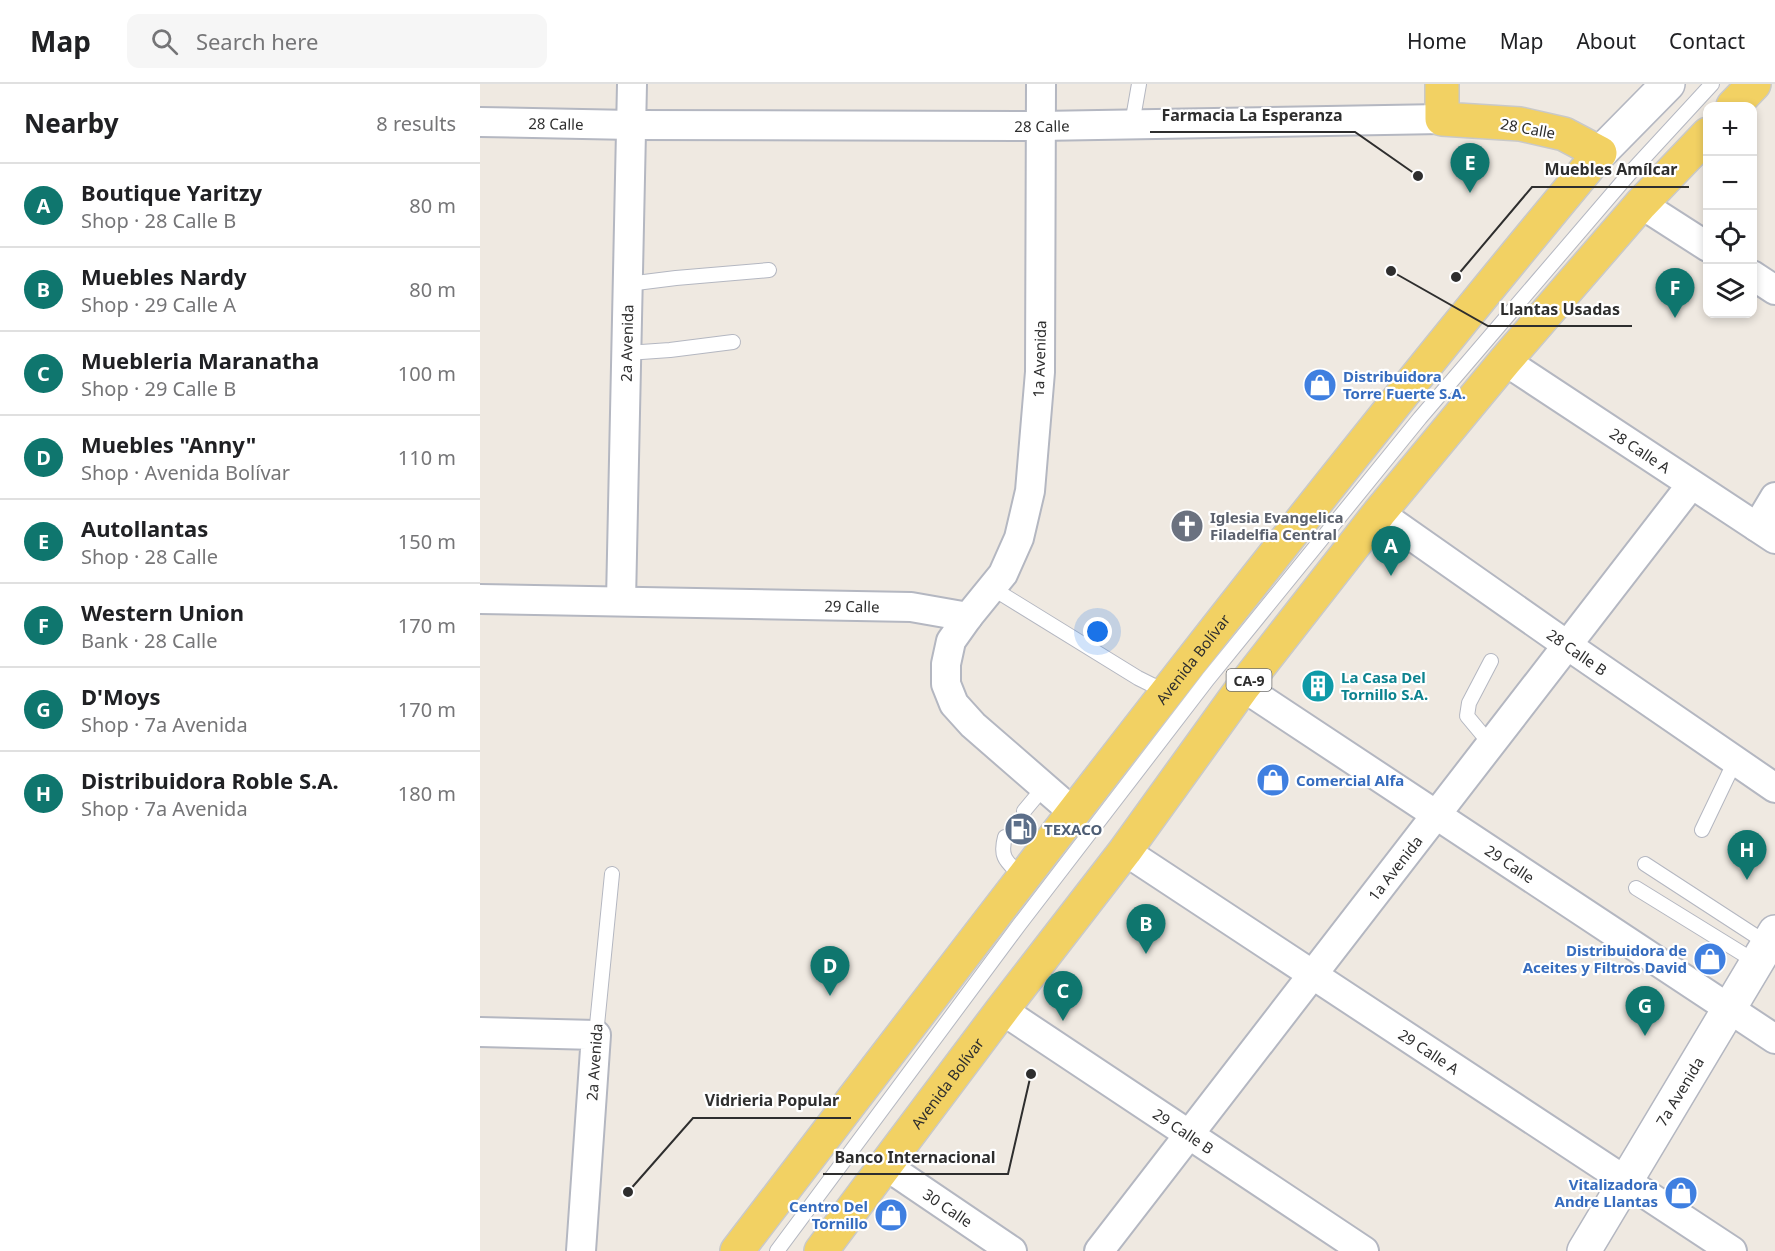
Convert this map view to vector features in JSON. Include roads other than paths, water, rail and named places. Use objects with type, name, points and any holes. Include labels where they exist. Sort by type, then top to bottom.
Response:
[{"type":"main road","points":[[1442,84],[1442,119]]},
{"type":"main road","name":"Avenida Bolívar","points":[[737,1251],[1073,812],[1492,282],[1600,153],[1668,84]]},
{"type":"main road","points":[[1737,102],[1754,84]]},
{"type":"main road","name":"28 Calle","points":[[1442,119],[1520,124],[1564,134],[1600,153]]},
{"type":"main road","name":"Avenida Bolívar","points":[[821,1251],[1125,851],[1244,687],[1379,513],[1504,361],[1641,204],[1703,138]]},
{"type":"main road","name":"7a Avenida","points":[[1584,1251],[1766,946]]},
{"type":"street","name":"2a Avenida","points":[[621,601],[632,84]]},
{"type":"street","name":"1a Avenida","points":[[968,617],[1003,574],[1019,538],[1030,491],[1040,372],[1041,84]]},
{"type":"street","name":"28 Calle","points":[[480,122],[632,125],[1040,126],[1442,119]]},
{"type":"street","points":[[1641,204],[1703,244]]},
{"type":"street","points":[[1757,278],[1775,290]]},
{"type":"street","name":"28 Calle A","points":[[1504,361],[1766,533]]},
{"type":"street","name":"1a Avenida","points":[[1099,1251],[1691,485]]},
{"type":"street","points":[[1766,533],[1775,497]]},
{"type":"street","name":"28 Calle B","points":[[1379,513],[1775,788]]},
{"type":"street","name":"29 Calle","points":[[480,599],[911,607],[968,617]]},
{"type":"street","points":[[968,617],[951,641],[946,664],[946,684],[954,704],[973,725],[1073,812]]},
{"type":"street","name":"29 Calle","points":[[1244,687],[1775,1039]]},
{"type":"street","name":"29 Calle A","points":[[1125,851],[1732,1251]]},
{"type":"street","name":"29 Calle B","points":[[1002,1010],[1364,1251]]},
{"type":"street","points":[[480,1032],[596,1035]]},
{"type":"street","name":"2a Avenida","points":[[581,1251],[596,1035]]},
{"type":"street","name":"30 Calle","points":[[885,1165],[1012,1251]]},
{"type":"lane","points":[[1132,124],[1140,84]]},
{"type":"lane","points":[[777,1251],[1018,926],[1208,679],[1428,409],[1630,173],[1712,84]]},
{"type":"lane","points":[[628,284],[769,270]]},
{"type":"lane","points":[[627,353],[733,342]]},
{"type":"lane","points":[[992,588],[1166,693]]},
{"type":"lane","points":[[1491,661],[1469,702],[1467,716],[1482,734],[1493,742]]},
{"type":"lane","points":[[1702,830],[1735,761]]},
{"type":"lane","points":[[1024,811],[1044,787]]},
{"type":"lane","points":[[1005,837],[1002,851],[1004,858],[1023,877]]},
{"type":"lane","points":[[1645,864],[1766,946]]},
{"type":"lane","name":"2a Avenida","points":[[596,1035],[612,874]]},
{"type":"lane","points":[[1636,888],[1766,946]]},
{"type":"place","name":"Farmacia La Esperanza","points":[[1418,176]]},
{"type":"place","name":"Autollantas","points":[[1470,193]]},
{"type":"place","name":"Llantas Usadas","points":[[1391,271]]},
{"type":"place","name":"Muebles Amílcar","points":[[1456,277]]},
{"type":"place","name":"Western Union","points":[[1675,318]]},
{"type":"place","name":"Distribuidora Torre Fuerte S.A.","points":[[1320,385]]},
{"type":"place","name":"Iglesia Evangelica Filadelfia Central","points":[[1187,526]]},
{"type":"place","name":"Boutique Yaritzy","points":[[1391,576]]},
{"type":"place","name":"La Casa Del Tornillo S.A.","points":[[1318,686]]},
{"type":"place","name":"Comercial Alfa","points":[[1273,780]]},
{"type":"place","name":"TEXACO","points":[[1021,829]]},
{"type":"place","name":"Distribuidora Roble S.A.","points":[[1747,880]]},
{"type":"place","name":"Muebles Nardy","points":[[1146,954]]},
{"type":"place","name":"Distribuidora de Aceites y Filtros David","points":[[1710,959]]},
{"type":"place","name":"Muebles \"Anny\"","points":[[830,996]]},
{"type":"place","name":"Muebleria Maranatha","points":[[1063,1021]]},
{"type":"place","name":"D'Moys","points":[[1645,1036]]},
{"type":"place","name":"Banco Internacional","points":[[1031,1074]]},
{"type":"place","name":"Vidrieria Popular","points":[[628,1192]]},
{"type":"place","name":"Vitalizadora Andre Llantas","points":[[1681,1193]]},
{"type":"place","name":"Centro Del Tornillo","points":[[891,1215]]}]
